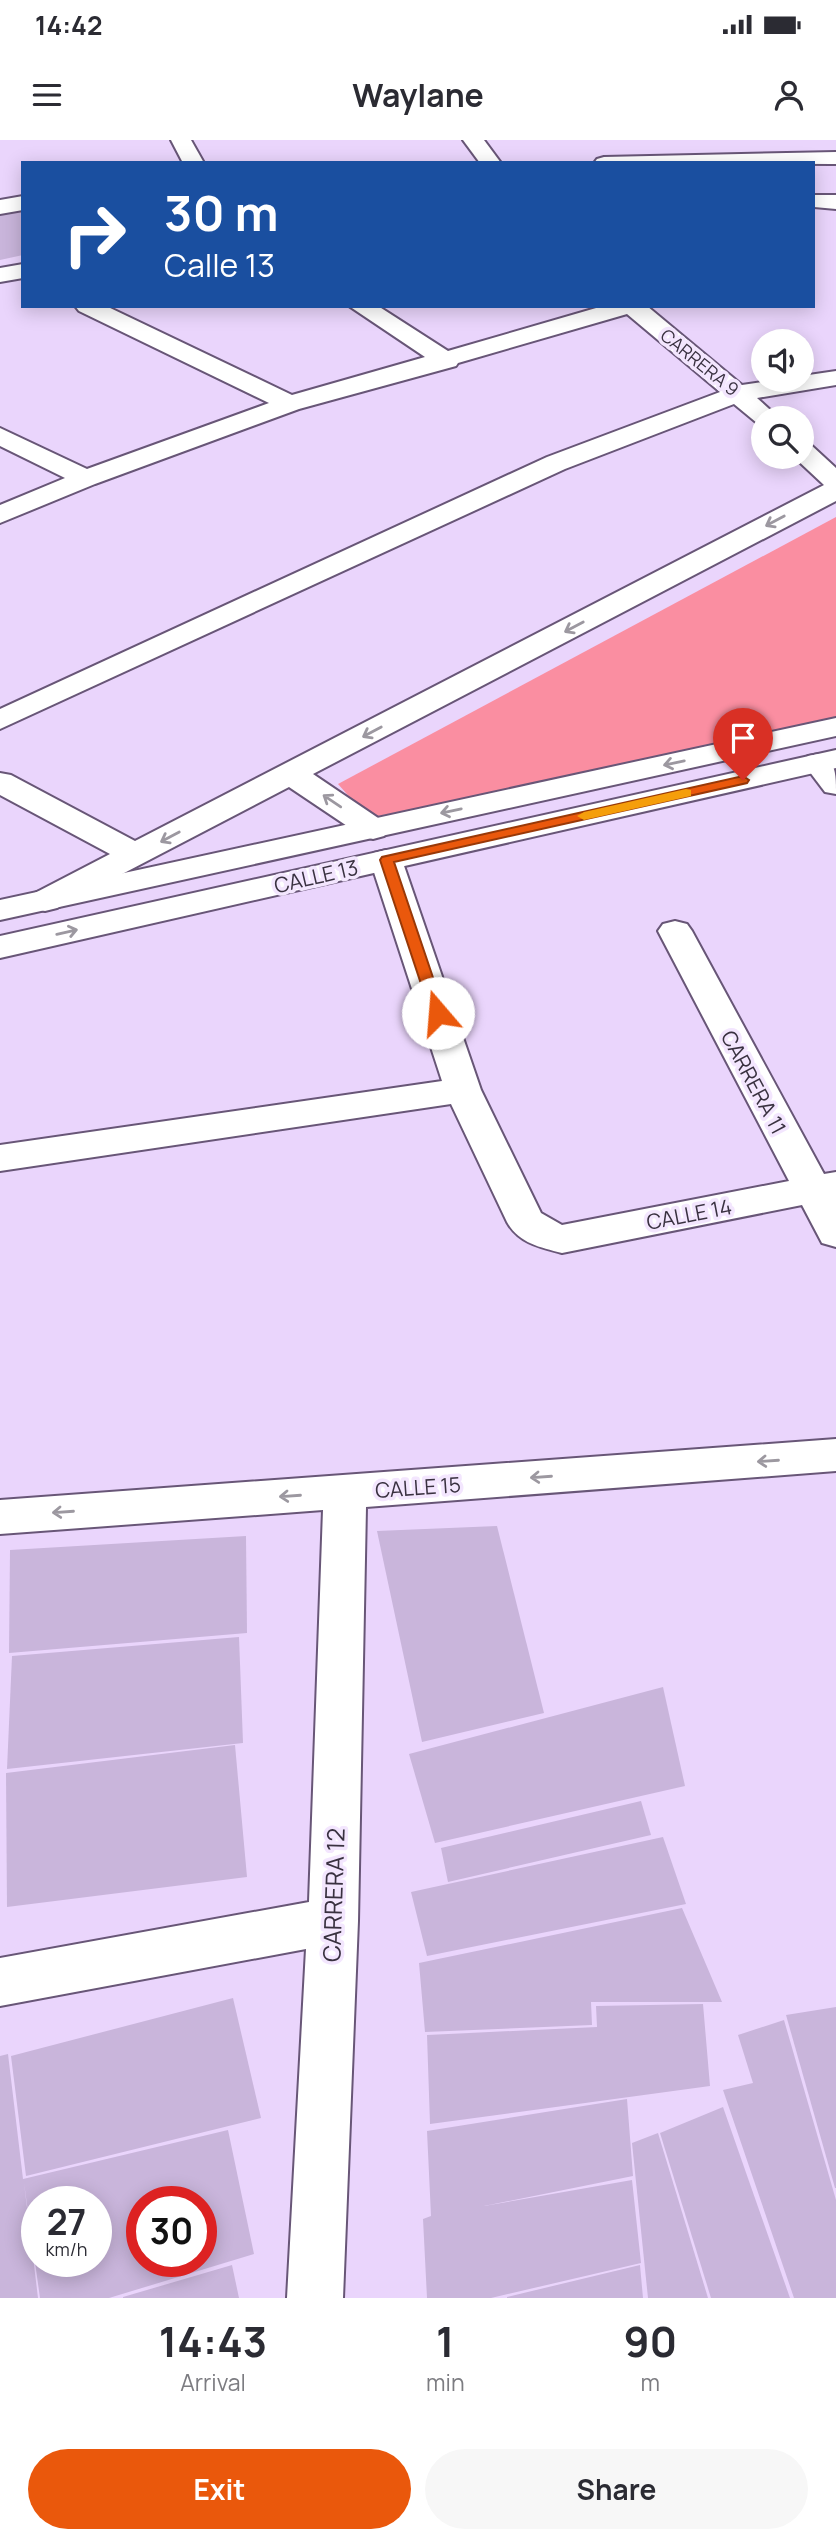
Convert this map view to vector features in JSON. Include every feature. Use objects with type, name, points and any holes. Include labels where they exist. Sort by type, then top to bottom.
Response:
[{"type":"street","points":[[181,140],[193,161]]},
{"type":"street","points":[[473,140],[489,161]]},
{"type":"street","points":[[697,161],[836,158]]},
{"type":"street","points":[[815,201],[836,202]]},
{"type":"street","points":[[0,207],[21,203]]},
{"type":"street","points":[[91,308],[290,404]]},
{"type":"street","points":[[364,308],[447,361]]},
{"type":"street","points":[[0,515],[86,478],[290,404],[624,308]]},
{"type":"street","name":"CARRERA 9","points":[[633,308],[753,406]]},
{"type":"street","points":[[0,720],[556,463],[738,393],[836,378]]},
{"type":"street","points":[[0,436],[86,478]]},
{"type":"street","points":[[814,461],[836,482]]},
{"type":"street","points":[[45,901],[836,490]]},
{"type":"street","name":"CALLE 13","points":[[0,947],[380,844],[836,727]]},
{"type":"street","name":"CALLE 13","points":[[0,910],[830,769]]},
{"type":"street","points":[[0,1158],[463,1090],[380,844],[291,774]]},
{"type":"street","points":[[0,782],[136,855]]},
{"type":"street","name":"CARRERA 11","points":[[675,931],[824,1188],[836,1233]]},
{"type":"street","name":"CALLE 14","points":[[463,1090],[526,1222],[542,1234],[562,1239],[824,1188]]},
{"type":"street","name":"CALLE 15","points":[[0,1517],[836,1455]]},
{"type":"street","name":"CARRERA 12","points":[[315,2298],[333,1921],[345,1492]]},
{"type":"street","points":[[0,1982],[333,1921]]},
{"type":"shaded area","points":[[836,517],[836,725],[368,818],[338,784]]},
{"type":"building","points":[[21,211],[21,255],[0,260],[0,215]]},
{"type":"building","points":[[497,1526],[544,1713],[422,1742],[377,1531]]},
{"type":"building","points":[[246,1536],[247,1633],[9,1653],[10,1550]]},
{"type":"building","points":[[239,1637],[243,1743],[7,1769],[12,1656]]},
{"type":"building","points":[[663,1687],[685,1786],[435,1843],[409,1754]]},
{"type":"building","points":[[235,1745],[247,1877],[7,1907],[6,1773]]},
{"type":"building","points":[[641,1801],[651,1835],[448,1882],[441,1848]]},
{"type":"building","points":[[663,1837],[686,1904],[427,1956],[411,1892]]},
{"type":"building","points":[[682,1908],[722,2002],[591,2002],[592,2025],[425,2032],[419,1963]]},
{"type":"building","points":[[233,1998],[261,2118],[26,2176],[11,2056]]},
{"type":"building","points":[[703,2004],[710,2086],[430,2124],[427,2035],[597,2027],[596,2006]]},
{"type":"building","points":[[836,2007],[836,2188],[835,2188],[786,2015]]},
{"type":"building","points":[[784,2020],[836,2200],[836,2298],[794,2298],[723,2090],[753,2083],[738,2035]]},
{"type":"building","points":[[8,2054],[23,2179],[228,2130],[254,2254],[217,2265],[217,2186],[126,2186],[126,2277],[178,2277],[109,2298],[40,2298],[37,2277],[112,2277],[112,2186],[24,2186],[24,2183],[24,2186],[21,2186],[21,2277],[35,2277],[38,2298],[0,2298],[0,2056]]},
{"type":"building","points":[[627,2099],[633,2176],[484,2206],[632,2180],[641,2263],[491,2298],[427,2298],[423,2219],[431,2216],[427,2131]]},
{"type":"building","points":[[723,2107],[790,2298],[711,2298],[660,2133]]},
{"type":"building","points":[[658,2133],[708,2298],[648,2298],[632,2143]]},
{"type":"building","points":[[232,2265],[239,2298],[123,2298],[191,2277],[217,2277],[217,2269]]},
{"type":"building","points":[[640,2265],[643,2298],[507,2298],[507,2297]]},
{"type":"slow traffic","points":[[584,816],[686,793]]},
{"type":"route","points":[[438,1013],[386,860],[743,780]]}]
